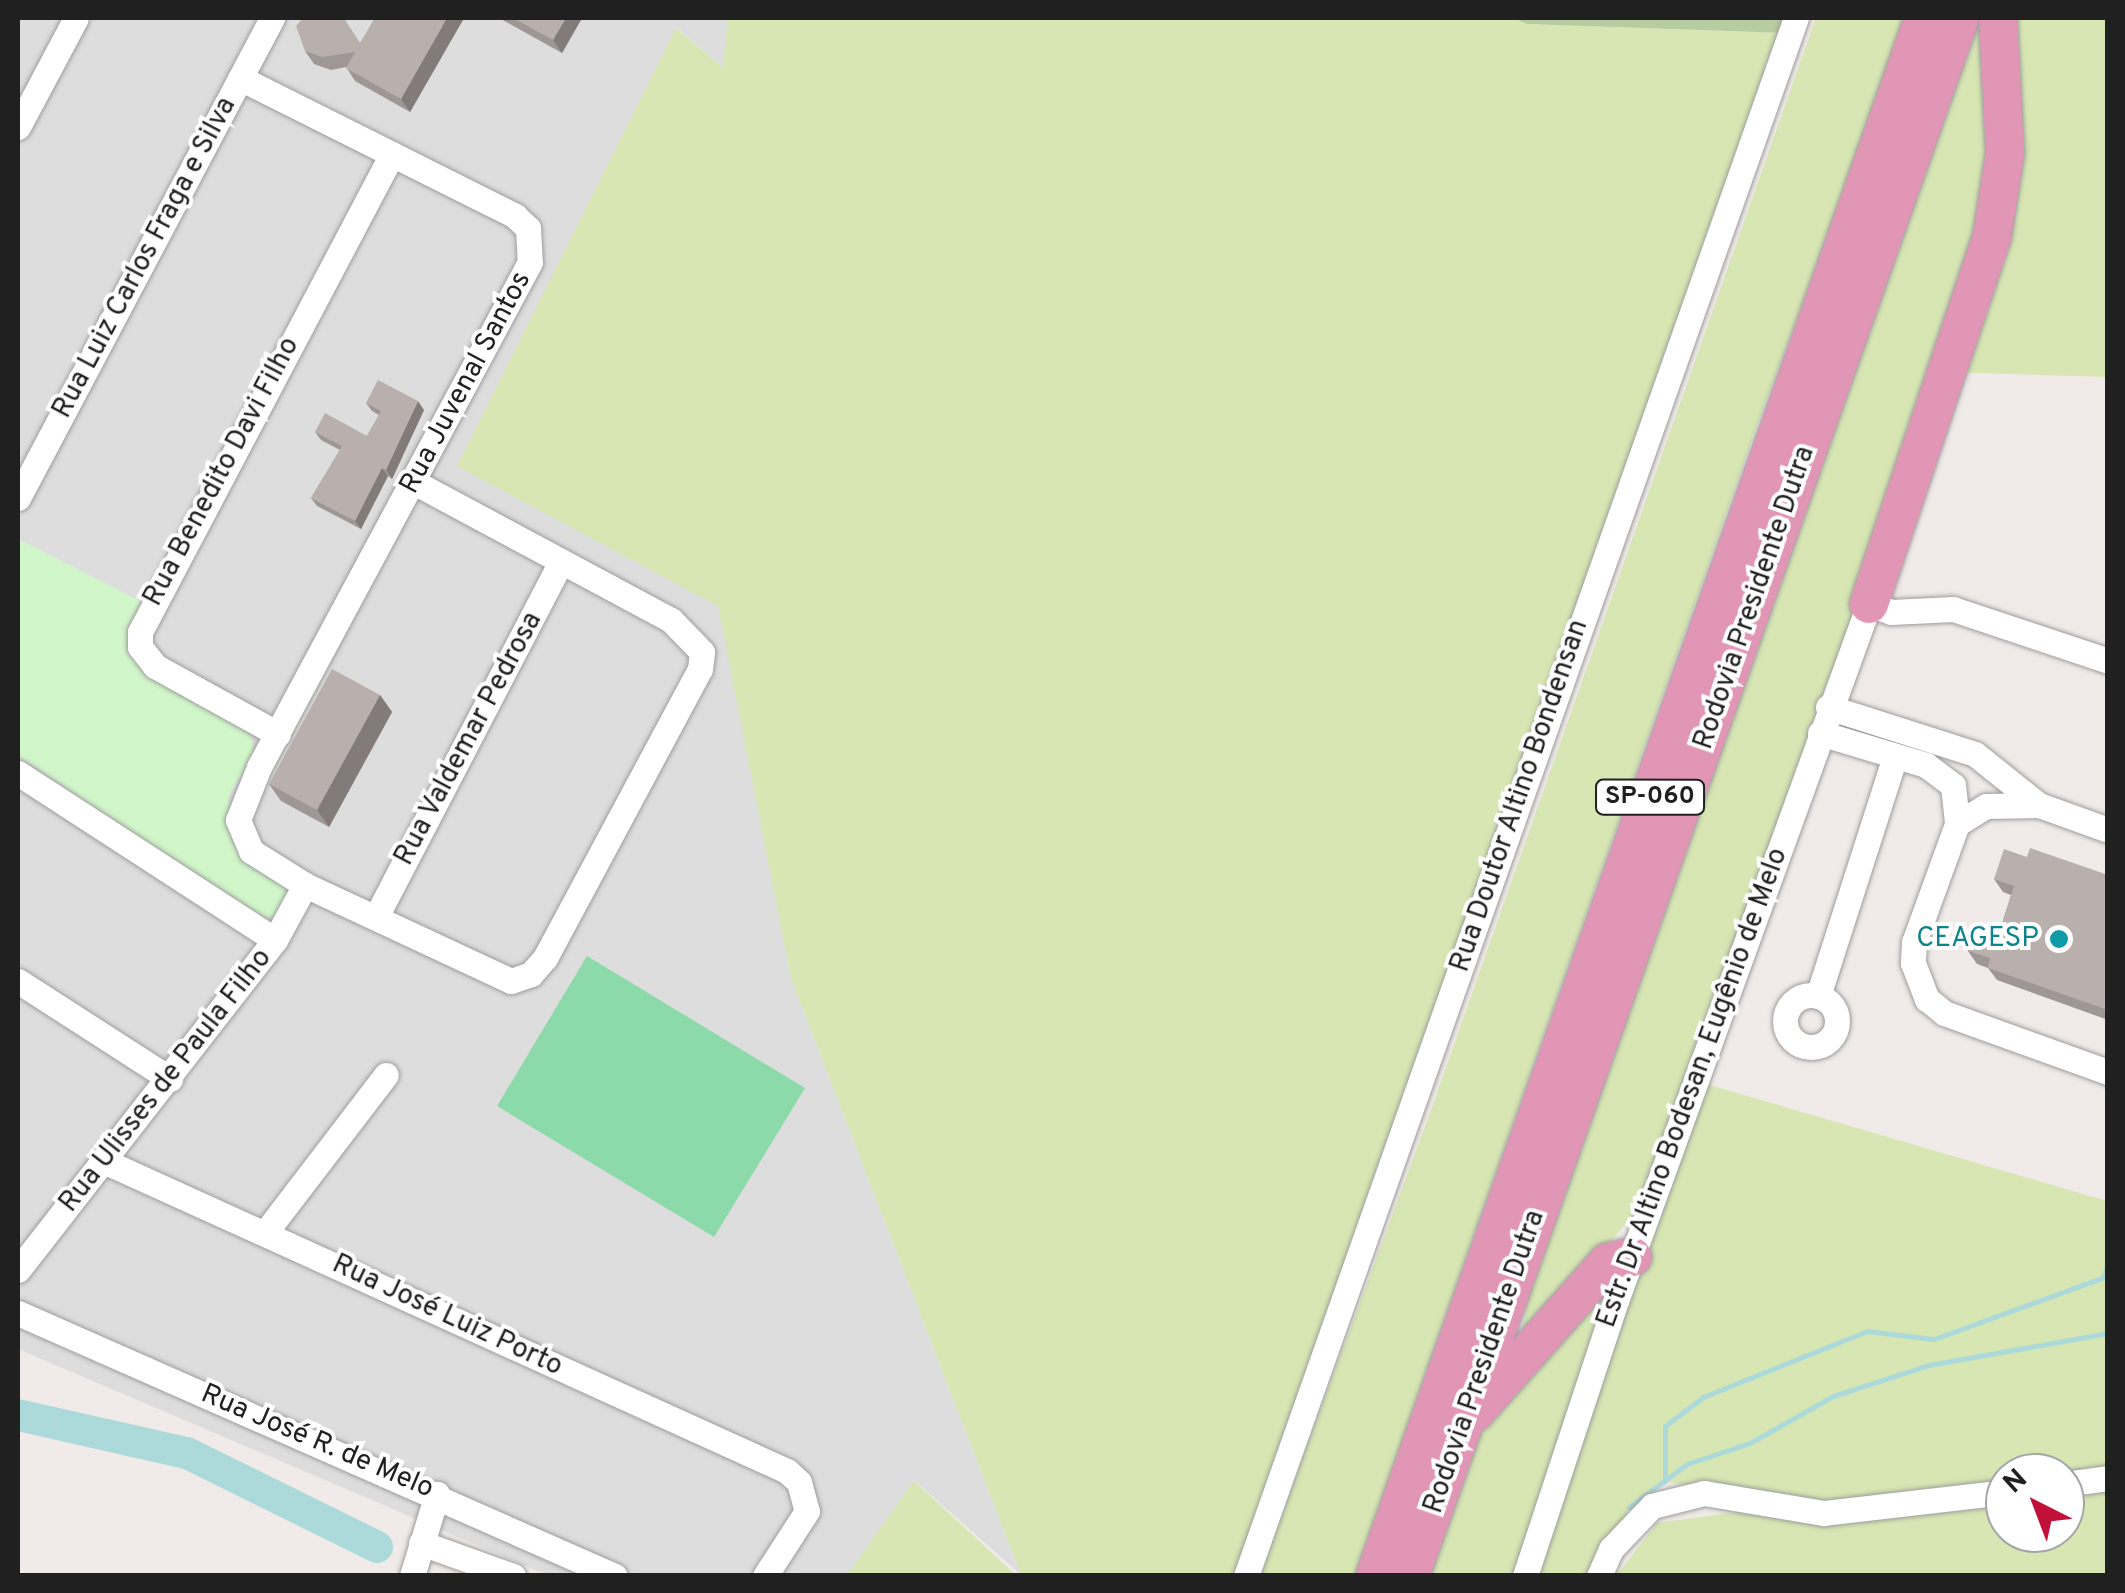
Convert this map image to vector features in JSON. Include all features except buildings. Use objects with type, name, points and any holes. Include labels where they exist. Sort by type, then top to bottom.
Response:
[{"type":"highway","name":"Rodovia Presidente Dutra","points":[[1375,1576],[1924,18]]},
{"type":"highway","name":"Rodovia Presidente Dutra","points":[[1410,1576],[1960,18]]},
{"type":"highway","points":[[1869,604],[1992,238],[2005,153],[1998,18]]},
{"type":"highway","points":[[1464,1425],[1608,1262],[1632,1258]]},
{"type":"street","points":[[18,128],[76,18]]},
{"type":"street","name":"Rua Luiz Carlos Fraga e Silva","points":[[18,498],[272,18]]},
{"type":"street","name":"Rua Doutor Altino Bondensan","points":[[1246,1576],[1796,18]]},
{"type":"street","name":"Rua Juvenal Santos","points":[[240,78],[515,216],[532,244],[530,262],[239,808],[242,836],[252,851],[305,885],[492,976],[512,981],[530,974],[700,669],[702,652],[684,628],[561,562]]},
{"type":"street","name":"Rua Benedito Davi Filho","points":[[278,734],[155,666],[140,648],[140,632],[392,154]]},
{"type":"street","points":[[414,482],[561,562]]},
{"type":"street","name":"Rua Valdemar Pedrosa","points":[[376,917],[561,562]]},
{"type":"street","points":[[1869,604],[1891,612],[1953,609],[2108,661]]},
{"type":"street","name":"Estr. Dr Altino Bodesan, Eugênio de Melo","points":[[1525,1576],[1632,1258],[1828,706],[1869,604]]},
{"type":"street","points":[[1828,706],[1975,754],[2039,805],[2108,830]]},
{"type":"street","points":[[1820,733],[1926,765],[1952,784],[1958,824],[1914,942],[1913,964],[1927,999],[1944,1013],[2108,1072]]},
{"type":"street","points":[[1818,996],[1895,756]]},
{"type":"street","points":[[18,773],[276,940]]},
{"type":"street","points":[[1958,824],[1986,806],[2039,805]]},
{"type":"street","name":"Rua Ulisses de Paula Filho","points":[[18,1270],[276,940],[305,885]]},
{"type":"street","points":[[21,990],[170,1079]]},
{"type":"street","points":[[265,1232],[386,1075]]},
{"type":"street","name":"Rua José Luiz Porto","points":[[106,1162],[787,1471],[800,1482],[807,1511],[765,1576]]},
{"type":"street","name":"Rua José R. de Melo","points":[[18,1313],[437,1494],[615,1576]]},
{"type":"street","points":[[412,1576],[437,1494]]},
{"type":"street","points":[[1599,1576],[1611,1549],[1652,1506],[1704,1494],[1824,1513],[1985,1494]]},
{"type":"street","points":[[421,1542],[513,1576]]},
{"type":"shaded area","points":[[18,18],[728,18],[724,69],[677,28],[458,466],[719,606],[791,978],[1021,1575],[915,1481],[847,1575],[547,1575],[18,1349]]},
{"type":"green space","points":[[728,18],[1513,18],[1527,24],[1791,33],[1236,1575],[1021,1575],[791,978],[718,606],[457,466],[676,28],[723,68]]},
{"type":"green space","points":[[1513,18],[1796,18],[1791,33],[1527,24]]},
{"type":"green space","points":[[1816,18],[1908,18],[1756,428],[1355,1575],[1259,1576],[1430,1113]]},
{"type":"green space","points":[[1960,18],[2107,18],[2107,377],[1947,372],[1696,1081],[2107,1201],[2107,1575],[1617,1575],[1657,1523],[1751,1510],[1749,1500],[1665,1481],[1629,1507],[1599,1575],[1410,1576],[1463,1425],[1622,1255],[1656,1189],[1519,1346],[1550,1179]]},
{"type":"green space","points":[[18,539],[140,601],[128,642],[251,736],[254,753],[230,794],[227,818],[240,852],[284,883],[287,897],[277,915],[258,919],[18,755]]},
{"type":"green space","points":[[587,956],[805,1088],[714,1237],[497,1106]]},
{"type":"green space","points":[[914,1481],[1016,1575],[847,1575]]},
{"type":"waterway","points":[[1665,1481],[1665,1426],[1703,1397],[1867,1331],[1934,1339],[2104,1277],[2108,1262]]},
{"type":"waterway","points":[[1629,1507],[1687,1464],[1750,1443],[1833,1396],[1929,1365],[2108,1333]]},
{"type":"waterway","points":[[18,1415],[187,1453],[377,1547]]},
{"type":"place","name":"CEAGESP","points":[[2059,939]]}]
